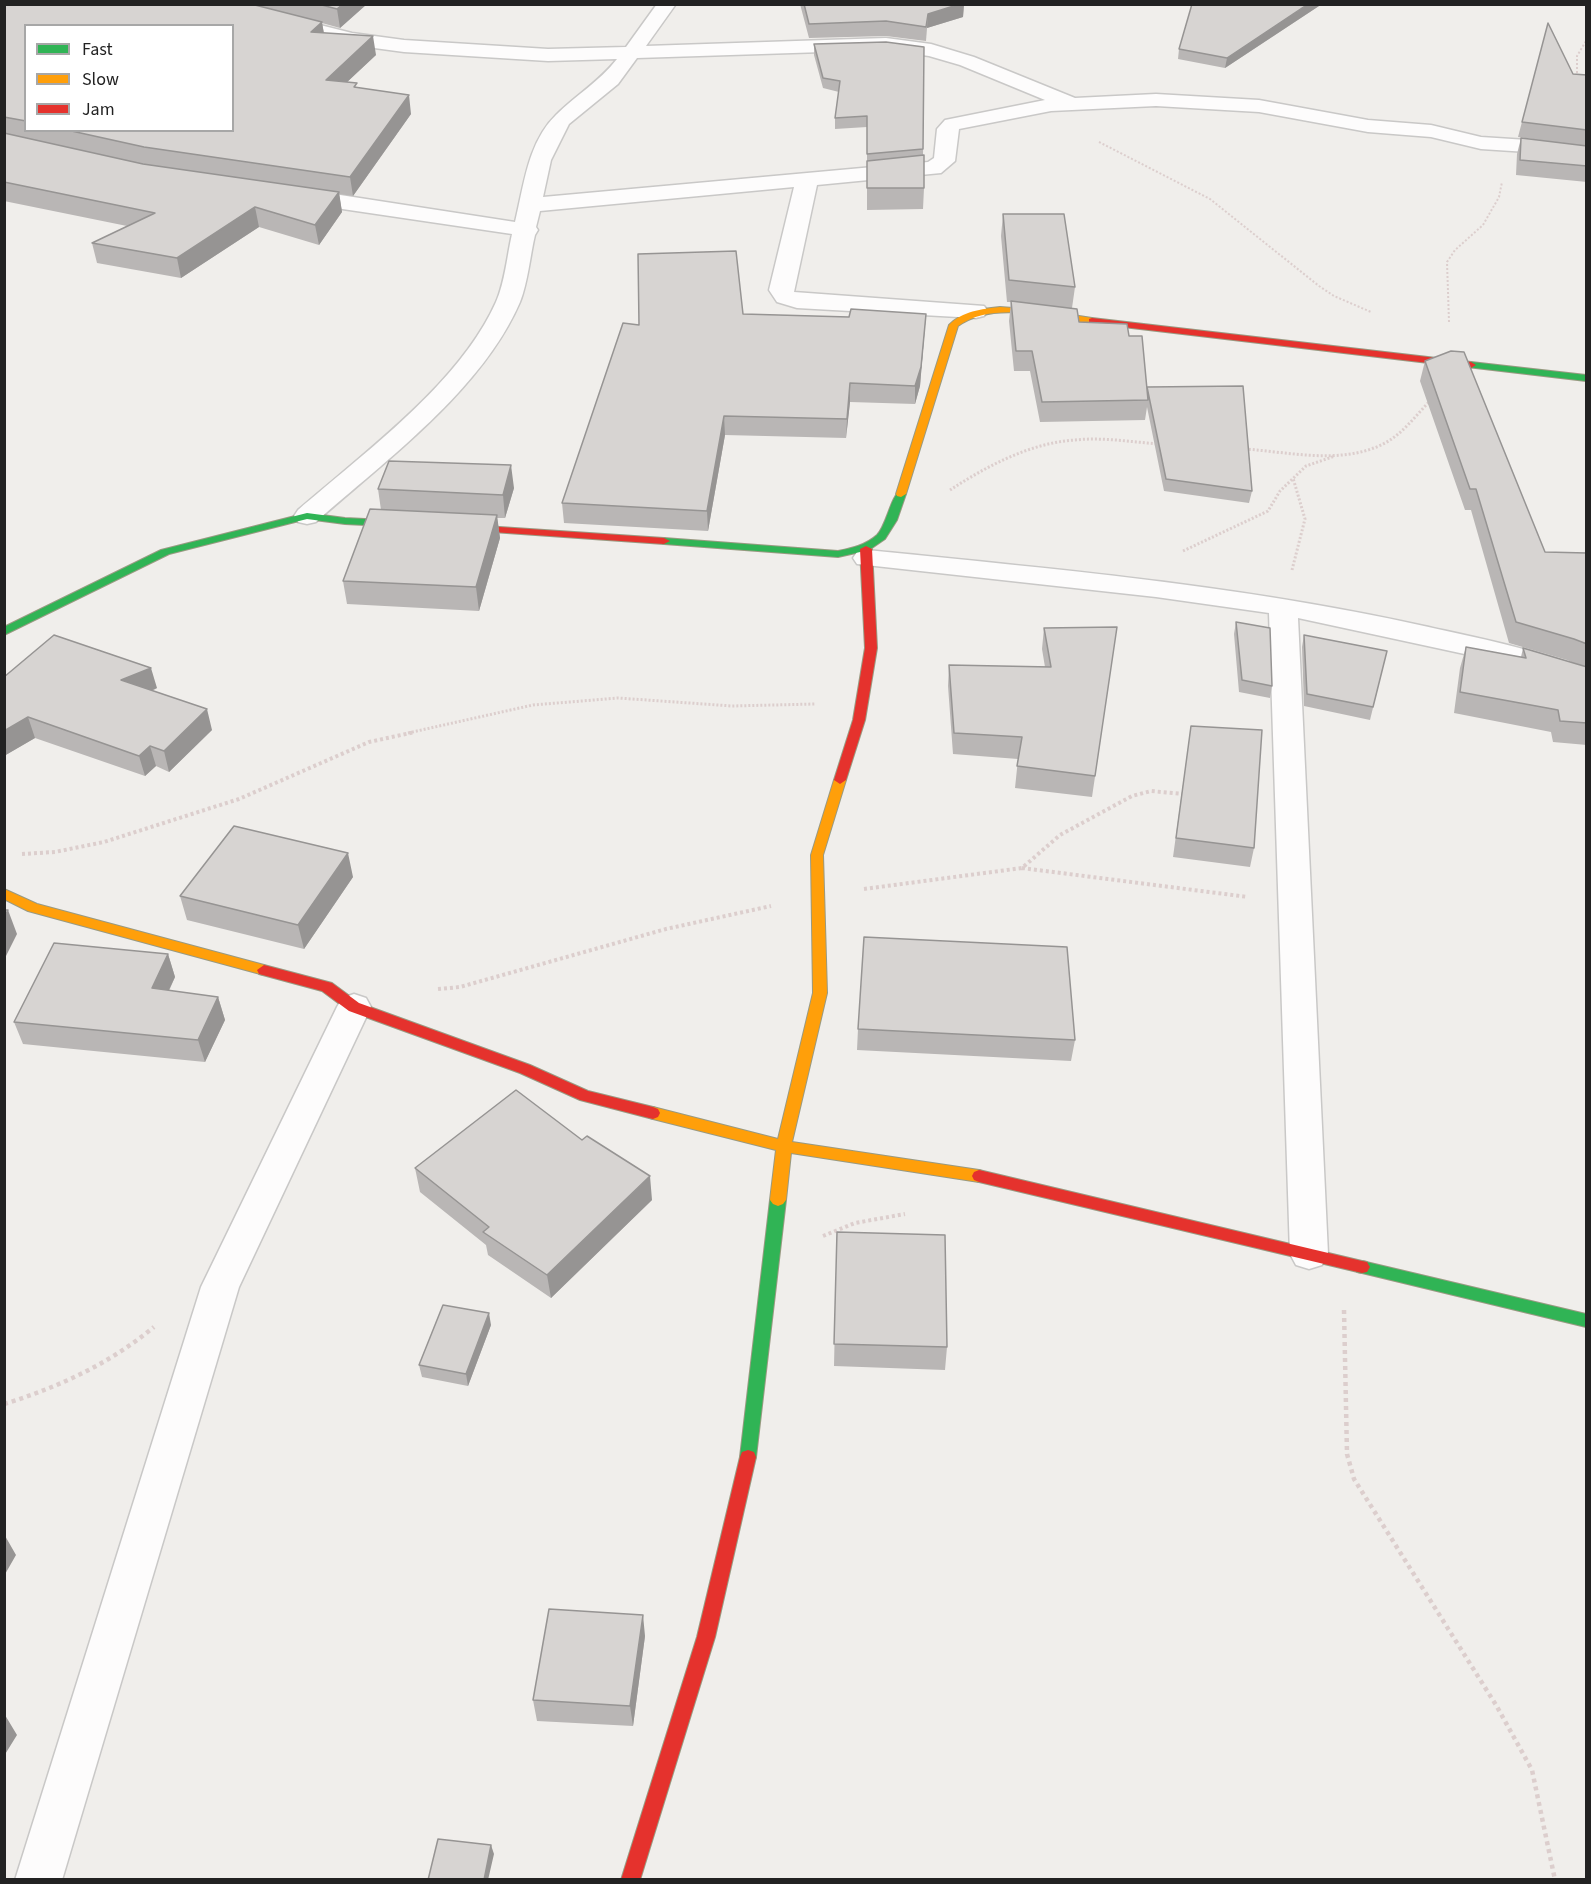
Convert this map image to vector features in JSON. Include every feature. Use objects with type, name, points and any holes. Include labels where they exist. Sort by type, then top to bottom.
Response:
[{"type":"street","points":[[212,4],[352,39],[404,46],[548,55],[886,44],[931,50],[967,61],[1070,103]]},
{"type":"street","points":[[307,516],[396,438],[449,387],[485,345],[509,300],[527,230],[540,160],[549,139],[562,120],[611,80],[667,4]]},
{"type":"street","points":[[530,205],[933,168],[944,161],[947,129],[952,124],[1070,103],[1156,100],[1258,106],[1368,126],[1411,128],[1481,143],[1587,154]]},
{"type":"street","points":[[807,180],[781,290],[785,297],[796,301],[1005,312],[1472,363],[1587,378]]},
{"type":"street","points":[[272,192],[527,230]]},
{"type":"street","points":[[630,1880],[706,1637],[746,1471],[784,1146],[820,993],[817,855],[859,720],[871,648],[867,553],[891,527],[954,325],[961,315],[976,311]]},
{"type":"street","points":[[4,632],[165,552],[307,516],[345,521],[533,531],[838,554],[867,553],[1283,604],[1359,618],[1555,666],[1587,679]]},
{"type":"street","points":[[1283,604],[1309,1254]]},
{"type":"street","points":[[4,893],[33,908],[327,987],[354,1007],[525,1069],[585,1096],[784,1146],[990,1178],[1587,1321]]},
{"type":"street","points":[[38,1880],[220,1287],[354,1007]]},
{"type":"path","points":[[1577,77],[1577,56],[1587,41]]},
{"type":"path","points":[[1035,108],[1210,199],[1319,286],[1334,296],[1375,314]]},
{"type":"path","points":[[1426,358],[1449,336],[1447,262],[1455,250],[1483,225],[1499,197],[1507,144]]},
{"type":"path","points":[[1233,448],[1339,454],[1363,452],[1385,443],[1472,363]]},
{"type":"path","points":[[891,527],[976,473],[1046,445],[1081,439],[1163,444]]},
{"type":"path","points":[[1141,586],[1182,551],[1268,511],[1280,491],[1306,466],[1339,454]]},
{"type":"path","points":[[1283,604],[1305,519],[1293,478]]},
{"type":"path","points":[[15,854],[56,852],[104,842],[239,799],[369,742],[533,705],[618,698],[732,706],[829,703],[847,698],[864,688]]},
{"type":"path","points":[[1022,868],[1060,835],[1132,796],[1151,791],[1186,795]]},
{"type":"path","points":[[436,989],[460,987],[666,929],[818,896],[1022,868],[1296,903]]},
{"type":"path","points":[[769,1279],[823,1236],[855,1223],[916,1212]]},
{"type":"path","points":[[1343,1262],[1347,1454],[1354,1479],[1496,1705],[1532,1770],[1555,1880]]},
{"type":"path","points":[[4,1404],[38,1395],[133,1346],[159,1322]]},
{"type":"building","points":[[4,4],[251,4],[322,22],[311,32],[373,36],[326,80],[357,83],[354,87],[409,95],[350,177],[144,147],[76,132],[234,132],[234,24],[24,24],[24,121],[4,117]]},
{"type":"building","points":[[318,4],[343,4],[337,9]]},
{"type":"building","points":[[804,4],[960,4],[928,14],[926,27],[886,21],[809,24]]},
{"type":"building","points":[[1192,4],[1308,4],[1227,58],[1179,49]]},
{"type":"building","points":[[1548,23],[1573,74],[1587,75],[1587,130],[1522,122]]},
{"type":"building","points":[[886,42],[924,47],[923,149],[867,154],[867,116],[835,118],[840,81],[823,78],[814,44]]},
{"type":"building","points":[[4,133],[143,164],[339,192],[315,225],[255,207],[177,258],[92,243],[155,213],[4,182]]},
{"type":"building","points":[[1521,138],[1587,146],[1587,166],[1520,160]]},
{"type":"building","points":[[924,155],[924,188],[867,188],[867,161]]},
{"type":"building","points":[[1003,214],[1064,214],[1075,287],[1009,280]]},
{"type":"building","points":[[736,251],[743,314],[849,317],[851,309],[926,314],[921,367],[915,386],[850,383],[847,419],[724,416],[707,511],[562,503],[623,323],[639,325],[638,254]]},
{"type":"building","points":[[1011,301],[1077,309],[1079,322],[1127,324],[1129,336],[1142,336],[1148,400],[1042,402],[1032,351],[1016,351]]},
{"type":"building","points":[[1451,351],[1464,352],[1545,552],[1587,553],[1587,644],[1516,622],[1476,489],[1470,489],[1425,361]]},
{"type":"building","points":[[1243,386],[1252,491],[1166,479],[1147,387]]},
{"type":"building","points":[[389,461],[511,465],[503,495],[378,489]]},
{"type":"building","points":[[370,509],[497,515],[476,587],[343,581]]},
{"type":"building","points":[[1236,622],[1270,628],[1272,686],[1242,680]]},
{"type":"building","points":[[1117,627],[1095,776],[1017,766],[1022,737],[954,733],[949,665],[1051,667],[1044,628]]},
{"type":"building","points":[[54,635],[151,668],[121,680],[207,709],[164,751],[150,746],[139,756],[28,717],[4,731],[4,677]]},
{"type":"building","points":[[1304,635],[1387,651],[1373,707],[1307,694]]},
{"type":"building","points":[[1466,647],[1526,658],[1523,648],[1587,667],[1587,723],[1560,721],[1558,710],[1460,692]]},
{"type":"building","points":[[1191,726],[1262,730],[1254,848],[1176,838]]},
{"type":"building","points":[[234,826],[348,853],[298,925],[180,896]]},
{"type":"building","points":[[864,937],[1067,947],[1075,1040],[858,1029]]},
{"type":"building","points":[[54,943],[168,954],[152,988],[218,997],[198,1040],[14,1022]]},
{"type":"building","points":[[516,1090],[582,1140],[587,1136],[650,1176],[547,1275],[483,1232],[489,1227],[415,1168]]},
{"type":"building","points":[[837,1232],[945,1235],[947,1347],[834,1344]]},
{"type":"building","points":[[443,1305],[489,1313],[466,1374],[419,1365]]},
{"type":"building","points":[[549,1609],[643,1615],[630,1706],[533,1700]]},
{"type":"building","points":[[438,1839],[491,1845],[484,1880],[428,1880]]},
{"type":"traffic: fast","points":[[1471,365],[1586,378]]},
{"type":"traffic: fast","points":[[664,541],[838,554],[865,547],[881,537],[892,520],[901,494]]},
{"type":"traffic: fast","points":[[4,632],[165,552],[307,516],[345,521],[425,525]]},
{"type":"traffic: fast","points":[[748,1457],[778,1200]]},
{"type":"traffic: fast","points":[[1362,1267],[1586,1321]]},
{"type":"traffic: slow","points":[[901,494],[954,325],[966,317],[1000,310],[1092,321]]},
{"type":"traffic: slow","points":[[778,1200],[784,1146],[820,993],[817,855],[840,780]]},
{"type":"traffic: slow","points":[[4,893],[33,908],[264,970]]},
{"type":"traffic: slow","points":[[653,1113],[784,1146],[979,1176]]},
{"type":"traffic: jam","points":[[1092,321],[1471,365]]},
{"type":"traffic: jam","points":[[425,525],[664,541]]},
{"type":"traffic: jam","points":[[840,780],[859,720],[871,648],[866,549]]},
{"type":"traffic: jam","points":[[264,970],[327,987],[354,1007],[525,1069],[585,1096],[653,1113]]},
{"type":"traffic: jam","points":[[979,1176],[1362,1267]]},
{"type":"traffic: jam","points":[[630,1880],[706,1637],[748,1457]]}]
